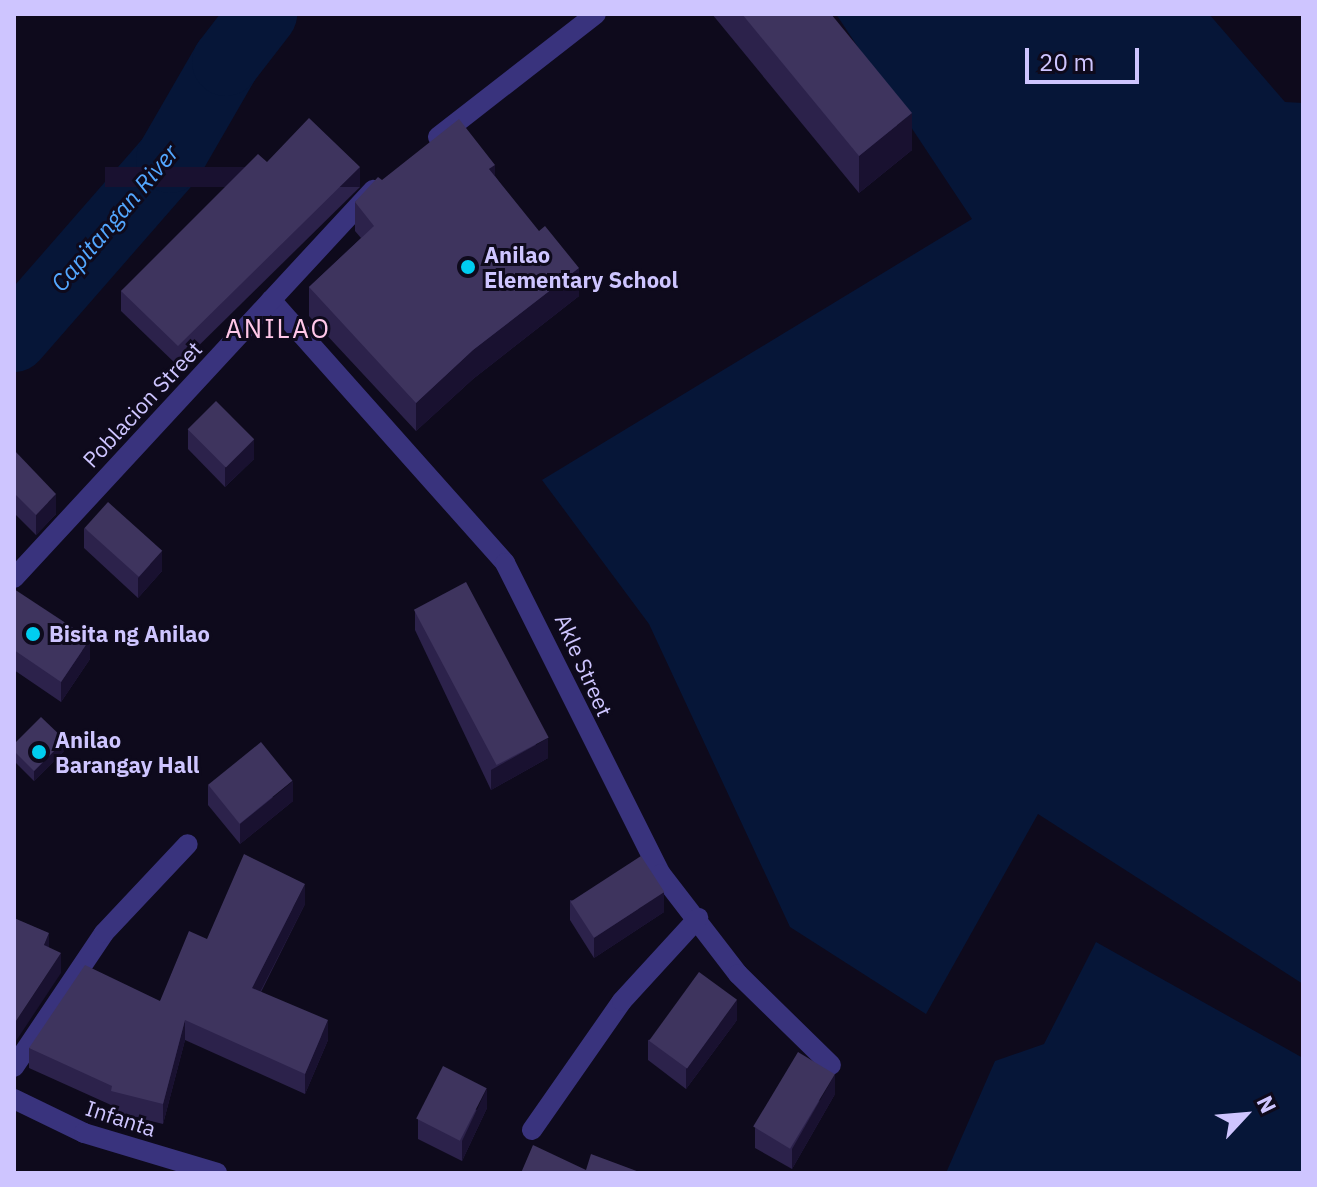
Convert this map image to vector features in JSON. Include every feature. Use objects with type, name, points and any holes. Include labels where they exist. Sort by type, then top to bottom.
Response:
[{"type":"street","points":[[422,150],[596,14]]},
{"type":"street","name":"Poblacion Street","points":[[14,578],[385,179]]},
{"type":"street","name":"Akle Street","points":[[271,300],[505,563],[661,874],[698,918],[738,974],[831,1065]]},
{"type":"street","points":[[14,1067],[104,933],[188,844]]},
{"type":"street","points":[[532,1130],[622,1001],[698,918]]},
{"type":"street","name":"Infanta","points":[[14,1099],[84,1133],[217,1173]]},
{"type":"water","points":[[836,14],[1209,14],[1285,102],[1303,103],[1303,984],[1038,814],[926,1014],[790,927],[649,624],[542,480],[972,219]]},
{"type":"water","points":[[1096,942],[1303,1058],[1303,1173],[946,1173],[995,1061],[1044,1044]]},
{"type":"building","points":[[742,14],[831,14],[912,113],[859,156]]},
{"type":"building","points":[[309,118],[360,167],[178,346],[121,291],[258,154],[267,162]]},
{"type":"building","name":"Anilao Elementary School","points":[[459,119],[495,165],[489,169],[539,231],[545,226],[579,268],[473,350],[416,403],[309,287],[374,226],[355,202],[378,177],[382,180]]},
{"type":"building","points":[[216,401],[254,439],[226,467],[188,429]]},
{"type":"building","points":[[14,450],[56,494],[36,515],[14,493]]},
{"type":"building","points":[[108,502],[162,551],[139,577],[85,528]]},
{"type":"building","points":[[466,582],[549,737],[497,765],[414,610]]},
{"type":"building","name":"Bisita ng Anilao","points":[[14,589],[90,639],[61,682],[14,650]]},
{"type":"building","name":"Anilao Barangay Hall","points":[[41,717],[65,740],[34,771],[14,751],[14,744]]},
{"type":"building","points":[[261,742],[292,781],[240,824],[208,785]]},
{"type":"building","points":[[244,854],[305,884],[252,988],[328,1020],[305,1074],[185,1020],[163,1104],[111,1091],[112,1086],[29,1048],[85,965],[160,1001],[189,931],[207,939]]},
{"type":"building","points":[[641,856],[664,892],[594,938],[571,902]]},
{"type":"building","points":[[14,918],[49,933],[44,945],[61,953],[14,1024]]},
{"type":"building","points":[[699,972],[737,1000],[687,1068],[649,1041]]},
{"type":"building","points":[[798,1052],[835,1074],[790,1149],[753,1127]]},
{"type":"building","points":[[443,1066],[487,1088],[460,1141],[416,1119]]},
{"type":"building","points":[[533,1145],[586,1170],[591,1154],[642,1173],[521,1173]]},
{"type":"waterway","name":"Capitangan River","points":[[14,338],[170,159],[226,62],[263,14]]},
{"type":"place","name":"Anilao Elementary School","points":[[468,267]]},
{"type":"place","name":"Bisita ng Anilao","points":[[33,634]]},
{"type":"place","name":"Anilao Barangay Hall","points":[[39,752]]},
{"type":"district","name":"ANILAO","points":[[278,329]]}]
